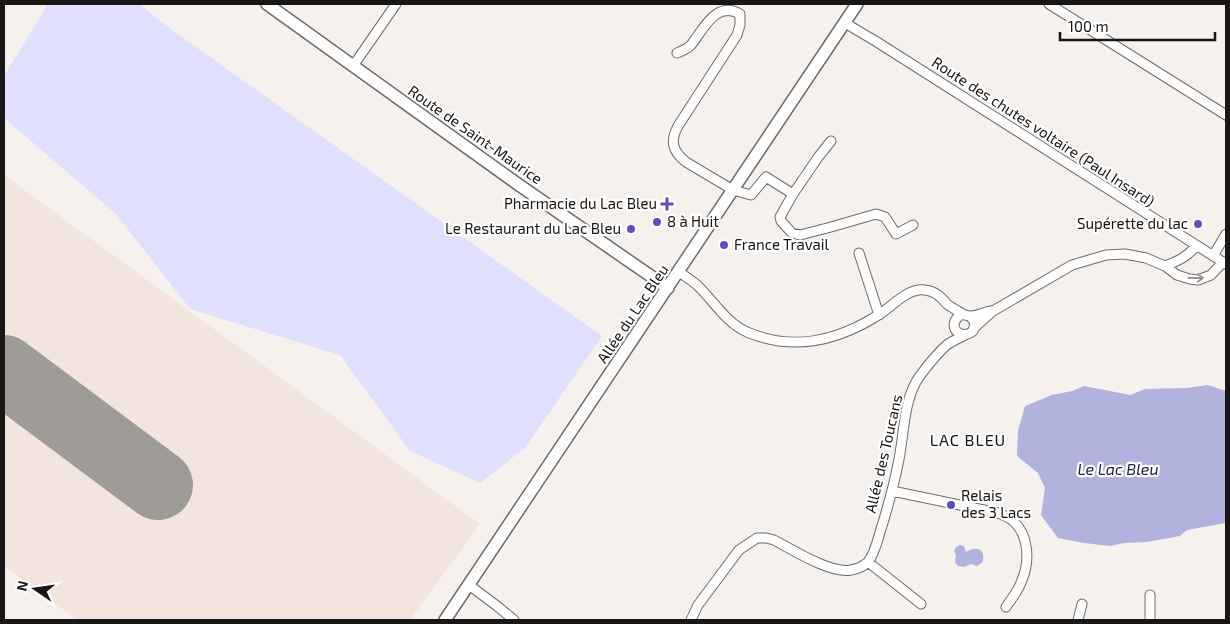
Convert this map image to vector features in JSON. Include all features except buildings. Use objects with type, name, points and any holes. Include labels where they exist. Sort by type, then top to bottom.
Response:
[{"type":"street","name":"Route de Saint-Maurice","points":[[267,4],[527,190],[668,288]]},
{"type":"street","points":[[353,66],[396,4]]},
{"type":"street","name":"Allée du Lac Bleu","points":[[445,620],[857,4]]},
{"type":"street","points":[[1049,4],[1226,115]]},
{"type":"street","points":[[677,53],[690,46],[718,9],[730,7],[740,14],[740,25],[737,35],[678,126],[673,142],[674,147],[680,157],[733,190],[751,195],[766,177],[793,194]]},
{"type":"street","name":"Route des chutes voltaire (Paul Insard)","points":[[844,23],[877,42],[1225,263]]},
{"type":"street","points":[[831,141],[793,194],[780,217],[781,221],[792,233],[800,235],[876,214],[885,217],[896,234],[913,226]]},
{"type":"street","points":[[1213,256],[1226,234]]},
{"type":"street","points":[[1166,266],[1185,257],[1196,246]]},
{"type":"street","points":[[859,253],[879,315]]},
{"type":"street","points":[[948,305],[956,331],[965,335],[970,333],[993,310],[1072,265],[1106,255],[1125,254],[1146,258],[1166,266],[1171,271],[1184,277],[1198,280],[1211,275],[1225,263]]},
{"type":"street","points":[[678,272],[697,285],[721,312],[744,331],[769,339],[807,343],[825,340],[843,334],[879,315],[907,294],[920,290],[932,292],[942,298],[948,305],[967,315],[975,323],[974,328]]},
{"type":"street","points":[[954,324],[958,317],[993,310]]},
{"type":"street","name":"Allée des Toucans","points":[[947,345],[954,324]]},
{"type":"street","name":"Allée des Toucans","points":[[868,562],[877,542],[892,491],[912,391],[925,370],[947,345],[965,335]]},
{"type":"street","points":[[892,491],[998,513],[1014,522],[1024,535],[1027,557],[1026,570],[1022,581],[1006,607]]},
{"type":"street","points":[[691,620],[698,604],[738,550],[756,538],[774,540],[823,565],[839,570],[851,570],[868,562],[921,604]]},
{"type":"street","points":[[469,586],[514,620]]},
{"type":"street","points":[[1150,595],[1150,620]]},
{"type":"street","points":[[1078,620],[1082,604]]},
{"type":"shaded area","points":[[48,4],[139,4],[175,32],[602,336],[525,448],[480,483],[410,451],[340,355],[190,309],[116,214],[4,118],[4,76]]},
{"type":"shaded area","points":[[4,175],[480,524],[410,620],[77,620],[4,566]]},
{"type":"water","name":"Le Lac Bleu","points":[[1208,385],[1226,391],[1226,523],[1187,530],[1180,536],[1110,546],[1058,538],[1041,515],[1045,488],[1038,473],[1017,456],[1018,431],[1025,406],[1052,395],[1072,391],[1084,386],[1130,395],[1145,389],[1187,388]]},
{"type":"water","points":[[960,545],[964,546],[966,552],[973,549],[980,550],[983,554],[982,563],[977,566],[971,564],[964,567],[958,566],[955,562],[956,555],[954,551]]},
{"type":"taxiway","points":[[132,465],[143,488],[151,496],[162,493],[163,483]]},
{"type":"runway","points":[[4,370],[158,485]]},
{"type":"place","name":"Pharmacie du Lac Bleu","points":[[667,204]]},
{"type":"place","name":"8 à Huit","points":[[657,222]]},
{"type":"place","name":"Supérette du lac","points":[[1198,224]]},
{"type":"place","name":"Le Restaurant du Lac Bleu","points":[[631,229]]},
{"type":"place","name":"France Travail","points":[[724,245]]},
{"type":"place","name":"Relais des 3 Lacs","points":[[951,505]]},
{"type":"district","name":"LAC BLEU","points":[[968,440]]}]
